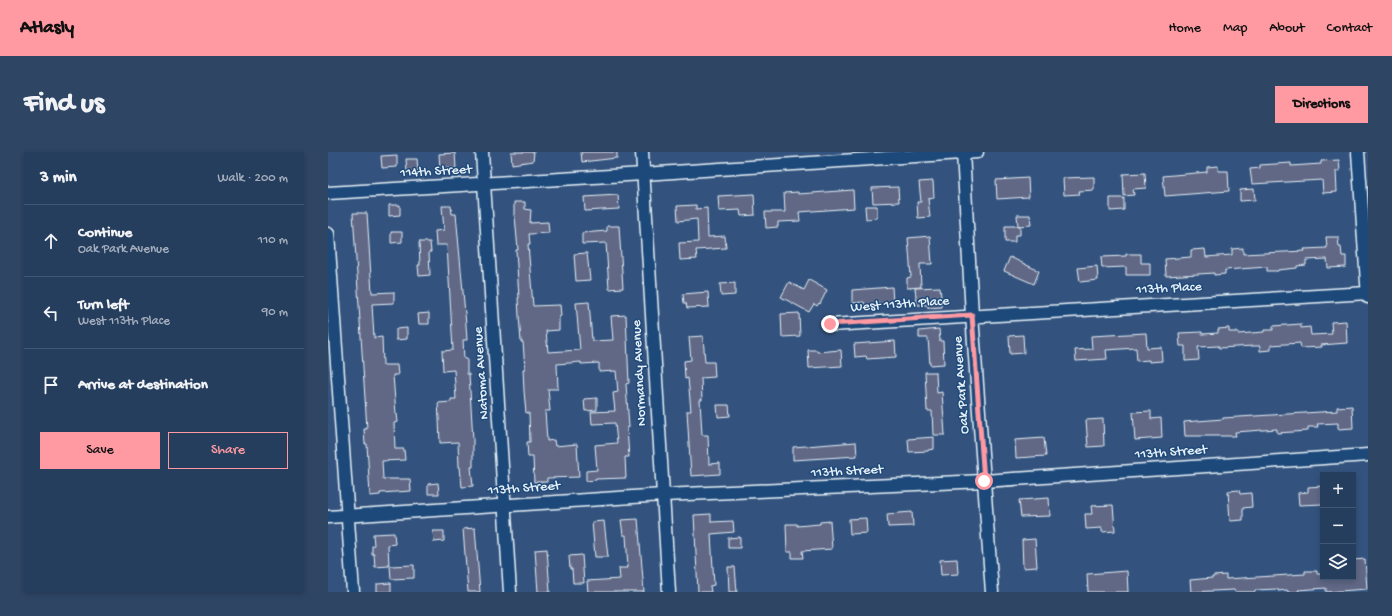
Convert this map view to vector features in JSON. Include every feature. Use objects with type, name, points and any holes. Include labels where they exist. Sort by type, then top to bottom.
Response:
[{"type":"street","name":"Natoma Avenue","points":[[482,152],[510,592]]},
{"type":"street","name":"Normandy Avenue","points":[[642,152],[669,592]]},
{"type":"street","name":"Oak Park Avenue","points":[[963,152],[972,315],[992,592]]},
{"type":"street","name":"114th Street","points":[[328,193],[976,152]]},
{"type":"street","points":[[1358,152],[1368,297]]},
{"type":"street","points":[[328,234],[353,592]]},
{"type":"street","name":"113th Place","points":[[972,315],[1368,293]]},
{"type":"street","name":"West 113th Place","points":[[830,324],[972,315]]},
{"type":"street","name":"113th Street","points":[[328,517],[663,495],[984,481],[1368,456]]},
{"type":"building","points":[[511,152],[534,152],[533,161],[512,164]]},
{"type":"building","points":[[581,152],[617,152],[617,158],[582,162]]},
{"type":"building","points":[[455,153],[456,168],[440,169],[439,154]]},
{"type":"building","points":[[397,155],[397,167],[382,168],[381,156]]},
{"type":"building","points":[[406,159],[417,159],[418,172],[407,172]]},
{"type":"building","points":[[1339,160],[1340,171],[1336,171],[1337,192],[1323,193],[1322,180],[1252,184],[1250,169],[1260,168],[1260,165],[1291,163],[1291,166],[1321,164],[1321,161]]},
{"type":"building","points":[[1218,166],[1218,171],[1228,171],[1229,191],[1165,196],[1163,176],[1207,172],[1207,167]]},
{"type":"building","points":[[1145,173],[1146,188],[1133,189],[1134,195],[1124,196],[1123,174]]},
{"type":"building","points":[[1094,177],[1094,190],[1079,191],[1080,194],[1064,195],[1063,178]]},
{"type":"building","points":[[1028,178],[1029,197],[997,199],[996,180]]},
{"type":"building","points":[[933,181],[934,198],[928,199],[930,217],[918,218],[917,202],[921,202],[919,182]]},
{"type":"building","points":[[898,187],[899,202],[873,203],[872,188]]},
{"type":"building","points":[[1254,189],[1255,200],[1240,201],[1240,190]]},
{"type":"building","points":[[853,190],[854,208],[799,212],[800,221],[778,222],[778,227],[766,228],[765,212],[785,212],[784,193],[798,192],[798,194]]},
{"type":"building","points":[[754,194],[755,215],[741,216],[740,210],[719,211],[718,196]]},
{"type":"building","points":[[618,195],[619,209],[585,211],[584,197]]},
{"type":"building","points":[[1110,198],[1124,198],[1124,210],[1110,211]]},
{"type":"building","points":[[514,202],[525,202],[525,209],[531,210],[530,223],[548,222],[549,233],[529,234],[530,244],[528,244],[533,306],[560,305],[561,316],[559,317],[559,330],[546,331],[548,352],[580,350],[576,303],[589,302],[592,341],[613,340],[611,316],[626,315],[629,383],[626,384],[629,427],[627,428],[629,457],[625,457],[626,478],[596,479],[586,481],[586,471],[597,470],[595,445],[617,443],[615,423],[592,424],[591,412],[615,411],[613,393],[618,392],[616,371],[599,372],[599,363],[581,364],[581,362],[557,364],[558,389],[548,389],[550,411],[545,411],[547,441],[554,440],[555,446],[577,444],[579,477],[547,478],[547,482],[534,482],[533,457],[528,457],[527,442],[530,442],[529,413],[526,413],[524,391],[523,369],[525,369],[519,316],[516,250],[518,250]]},
{"type":"building","points":[[389,205],[400,205],[400,215],[389,216]]},
{"type":"building","points":[[696,205],[696,209],[707,208],[708,237],[725,236],[726,248],[696,250],[697,259],[680,260],[679,243],[698,242],[697,219],[678,221],[677,206]]},
{"type":"building","points":[[442,206],[451,206],[452,214],[456,214],[466,325],[467,340],[463,340],[464,359],[467,359],[467,374],[469,374],[473,440],[473,467],[471,467],[473,486],[462,487],[459,467],[458,442],[440,443],[438,403],[451,402],[451,399],[456,399],[454,370],[443,371],[442,351],[453,350],[447,245],[436,245],[435,231],[444,230]]},
{"type":"building","points":[[865,206],[877,206],[877,218],[866,219]]},
{"type":"building","points":[[353,213],[367,213],[372,293],[394,292],[394,303],[372,304],[374,338],[382,337],[383,365],[397,365],[398,375],[393,375],[398,422],[394,423],[395,449],[404,449],[405,460],[382,461],[383,479],[410,479],[411,491],[380,493],[380,495],[370,496],[367,444],[365,444],[364,429],[367,429]]},
{"type":"building","points":[[1017,215],[1030,215],[1031,225],[1018,226]]},
{"type":"building","points":[[607,226],[619,226],[623,288],[609,289],[606,243],[582,244],[582,233],[607,231]]},
{"type":"building","points":[[1005,226],[1020,226],[1020,235],[1015,235],[1015,242],[1005,242]]},
{"type":"building","points":[[391,232],[402,232],[402,242],[391,243]]},
{"type":"building","points":[[930,236],[932,264],[920,264],[921,287],[907,288],[907,278],[911,277],[908,238]]},
{"type":"building","points":[[1326,237],[1338,237],[1342,256],[1346,256],[1346,267],[1328,268],[1327,259],[1306,260],[1306,265],[1278,271],[1267,271],[1267,267],[1225,270],[1225,274],[1214,275],[1214,273],[1166,276],[1165,259],[1191,257],[1191,250],[1205,249],[1206,257],[1232,255],[1232,249],[1243,248],[1243,254],[1305,251],[1304,249],[1327,248]]},
{"type":"building","points":[[419,242],[430,242],[430,275],[419,276]]},
{"type":"building","points":[[587,253],[590,280],[576,281],[574,254]]},
{"type":"building","points":[[1126,254],[1141,254],[1141,263],[1150,263],[1150,275],[1126,275],[1126,267],[1102,268],[1101,257],[1126,256]]},
{"type":"building","points":[[1010,257],[1039,271],[1034,284],[1004,271]]},
{"type":"building","points":[[1097,266],[1098,280],[1080,282],[1078,268]]},
{"type":"building","points":[[809,280],[827,290],[820,304],[819,303],[817,306],[814,304],[809,312],[781,297],[789,282],[804,290]]},
{"type":"building","points":[[735,283],[735,295],[721,296],[720,284]]},
{"type":"building","points":[[892,287],[893,303],[864,305],[864,302],[852,303],[852,290]]},
{"type":"building","points":[[940,287],[942,307],[928,308],[928,305],[917,305],[915,288]]},
{"type":"building","points":[[708,292],[709,307],[687,308],[686,303],[684,303],[683,294]]},
{"type":"building","points":[[429,313],[429,324],[419,324],[418,314]]},
{"type":"building","points":[[799,313],[800,336],[782,337],[781,314]]},
{"type":"building","points":[[1346,321],[1347,343],[1321,345],[1322,347],[1301,348],[1300,343],[1271,345],[1271,350],[1260,351],[1260,346],[1219,348],[1219,346],[1198,347],[1199,360],[1185,361],[1185,346],[1180,346],[1179,333],[1218,333],[1218,329],[1229,328],[1229,332],[1238,332],[1238,334],[1273,330],[1273,326],[1301,324],[1301,328],[1310,327],[1311,335],[1332,334],[1331,322]]},
{"type":"building","points":[[407,328],[407,339],[396,340],[396,329]]},
{"type":"building","points":[[939,329],[940,341],[943,341],[944,364],[930,365],[928,338],[919,338],[919,331]]},
{"type":"building","points":[[1146,333],[1147,348],[1161,347],[1162,361],[1137,361],[1136,348],[1106,350],[1107,359],[1076,361],[1075,350],[1092,349],[1091,336]]},
{"type":"building","points":[[1023,335],[1024,353],[1010,354],[1009,336]]},
{"type":"building","points":[[703,336],[705,362],[714,362],[715,377],[701,378],[702,400],[700,400],[702,435],[708,435],[709,464],[720,463],[720,474],[691,476],[687,411],[691,411],[688,378],[685,379],[684,361],[691,360],[689,337]]},
{"type":"building","points":[[895,341],[896,357],[867,359],[866,356],[855,357],[854,344]]},
{"type":"building","points":[[808,350],[817,350],[817,352],[841,350],[842,366],[809,368]]},
{"type":"building","points":[[925,372],[936,372],[937,393],[942,392],[945,435],[933,435],[932,411],[927,411]]},
{"type":"building","points":[[597,398],[597,410],[585,411],[584,399]]},
{"type":"building","points":[[717,405],[729,405],[730,416],[718,417]]},
{"type":"building","points":[[1352,406],[1353,428],[1338,429],[1338,423],[1317,424],[1318,427],[1308,427],[1308,431],[1277,433],[1277,429],[1235,432],[1236,436],[1185,436],[1184,422],[1337,411],[1337,407]]},
{"type":"building","points":[[1151,411],[1151,419],[1161,418],[1162,438],[1135,440],[1133,412]]},
{"type":"building","points":[[1103,419],[1104,446],[1088,447],[1086,420]]},
{"type":"building","points":[[934,437],[934,449],[928,451],[909,452],[908,439]]},
{"type":"building","points":[[1044,438],[1046,456],[1016,458],[1015,440]]},
{"type":"building","points":[[856,442],[857,456],[793,460],[793,447]]},
{"type":"building","points":[[438,483],[439,494],[428,494],[428,484]]},
{"type":"building","points":[[1320,486],[1320,504],[1299,505],[1298,493],[1308,492],[1308,487]]},
{"type":"building","points":[[1239,490],[1240,494],[1251,493],[1252,507],[1243,508],[1243,520],[1230,521],[1228,491]]},
{"type":"building","points":[[1049,498],[1050,516],[1021,517],[1019,500]]},
{"type":"building","points":[[1113,505],[1115,531],[1102,532],[1102,528],[1086,529],[1085,514],[1092,514],[1091,506]]},
{"type":"building","points":[[912,512],[913,526],[888,527],[887,514]]},
{"type":"building","points":[[711,514],[711,522],[733,521],[734,532],[711,534],[714,585],[710,586],[711,592],[698,592],[694,515]]},
{"type":"building","points":[[866,518],[867,533],[850,534],[849,519]]},
{"type":"building","points":[[638,519],[644,592],[588,592],[587,581],[620,579],[619,568],[628,568],[626,535],[623,535],[621,520]]},
{"type":"building","points":[[604,521],[608,557],[595,557],[592,522]]},
{"type":"building","points":[[830,521],[832,549],[802,551],[803,558],[792,558],[792,552],[787,552],[786,524],[797,524],[797,526],[820,524],[820,522]]},
{"type":"building","points":[[475,528],[480,592],[468,592],[463,529]]},
{"type":"building","points":[[433,531],[444,531],[444,541],[434,542]]},
{"type":"building","points":[[394,533],[395,544],[388,545],[389,566],[375,567],[374,554],[372,554],[372,546],[374,545],[373,534]]},
{"type":"building","points":[[740,537],[740,548],[728,548],[728,538]]},
{"type":"building","points":[[1035,539],[1037,567],[1023,568],[1022,540]]},
{"type":"building","points":[[547,549],[550,592],[538,592],[535,550]]},
{"type":"building","points":[[582,555],[584,583],[573,583],[569,556]]},
{"type":"building","points":[[957,559],[958,574],[941,575],[940,560]]},
{"type":"building","points":[[1365,559],[1367,589],[1326,592],[1326,588],[1298,590],[1299,592],[1288,592],[1287,590],[1278,591],[1278,589],[1255,590],[1255,592],[1235,592],[1234,590],[1191,592],[1190,580],[1226,575],[1226,579],[1305,574],[1305,571],[1317,571],[1317,574],[1320,574],[1320,580],[1356,580],[1356,560]]},
{"type":"building","points":[[414,565],[414,578],[391,579],[390,566]]},
{"type":"building","points":[[728,567],[735,567],[737,592],[729,592]]},
{"type":"building","points":[[1127,571],[1128,592],[1088,592],[1087,574]]},
{"type":"building","points":[[391,583],[391,592],[377,592],[377,584]]},
{"type":"route","points":[[830,324],[972,315],[984,481]]}]
